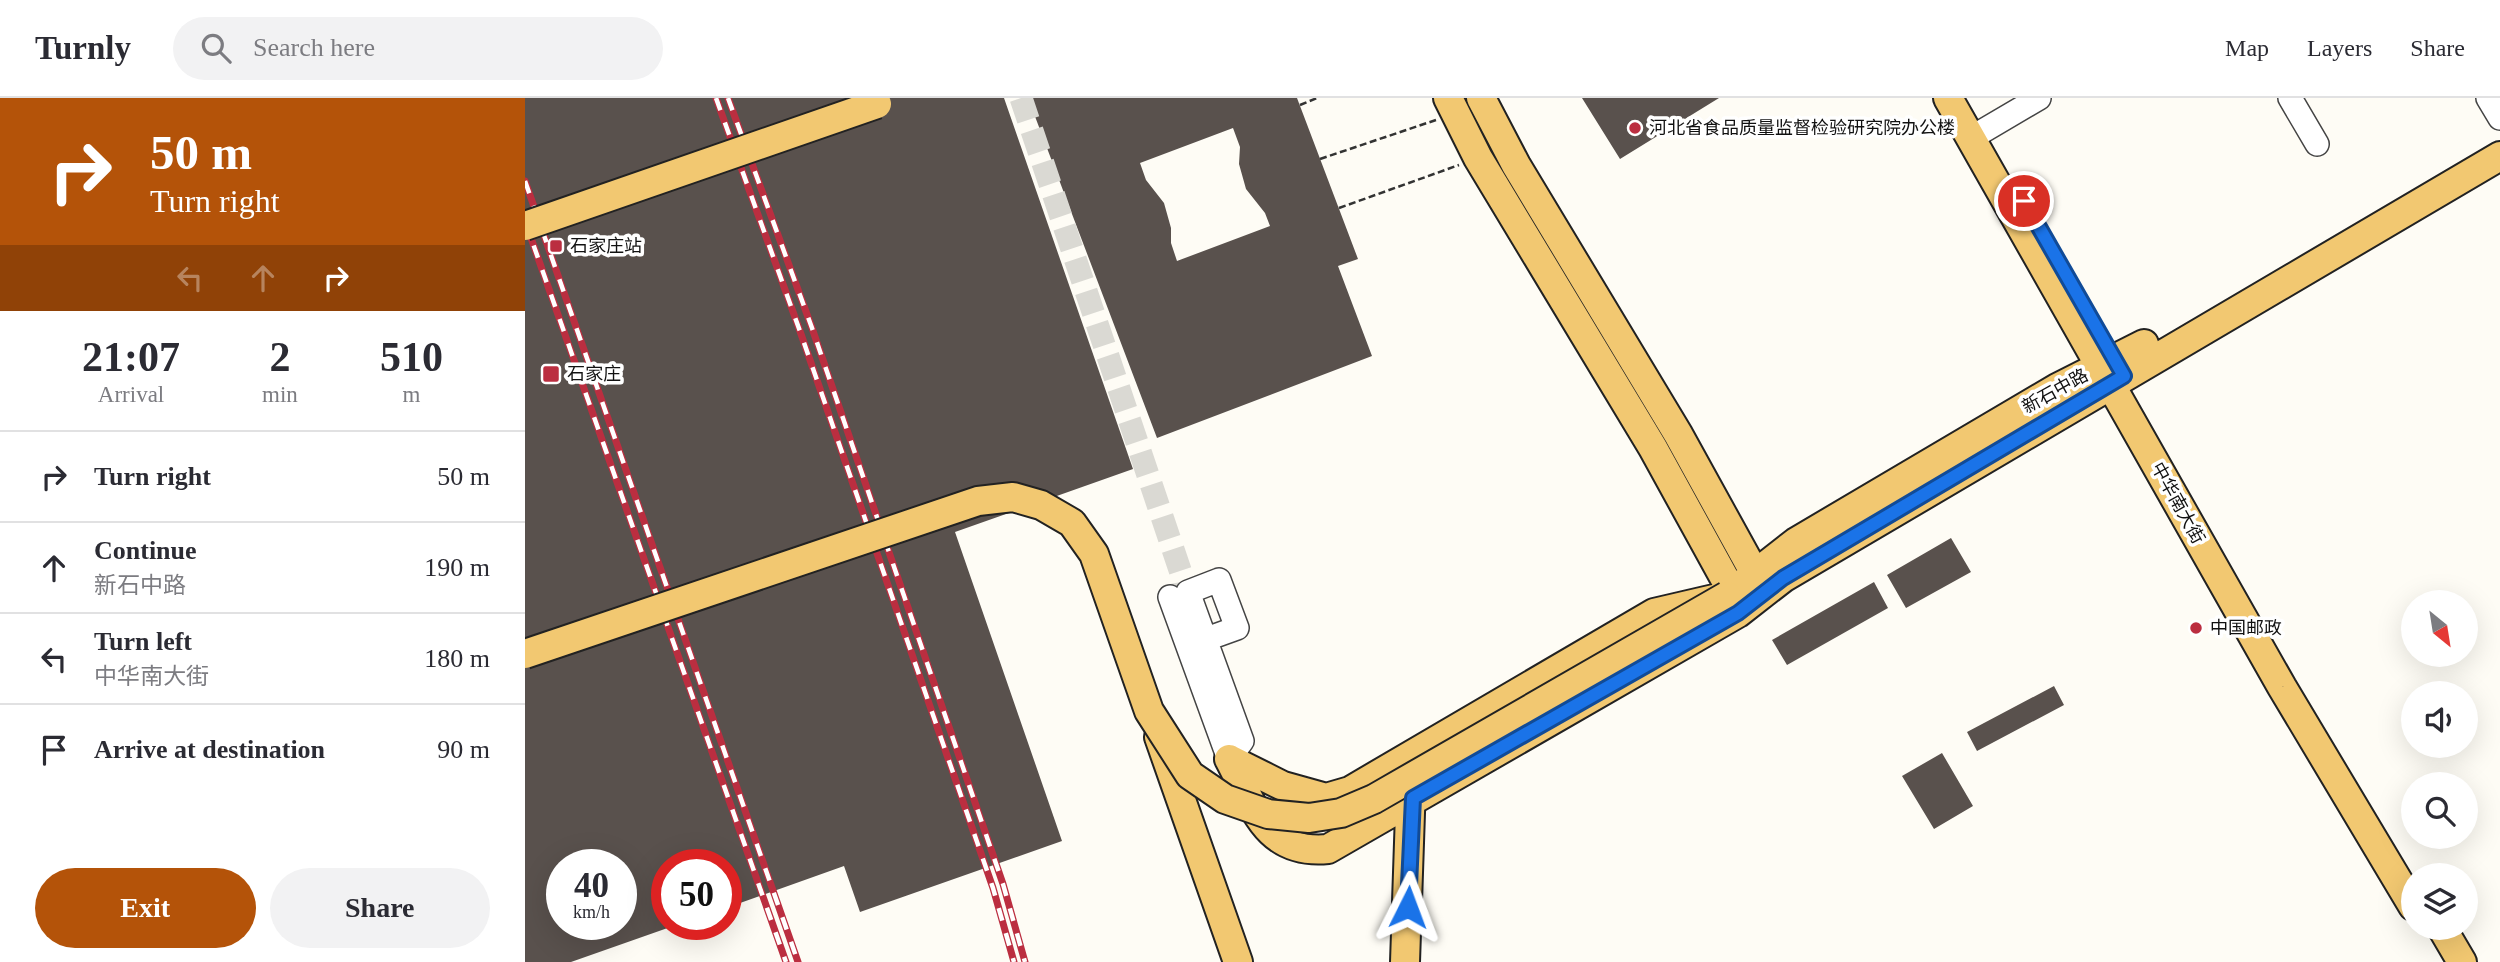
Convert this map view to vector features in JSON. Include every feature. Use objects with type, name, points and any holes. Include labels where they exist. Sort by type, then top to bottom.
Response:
[{"type":"main road","points":[[525,226],[814,127],[877,104],[885,98]]},
{"type":"main road","points":[[1481,98],[1516,165],[1767,581]]},
{"type":"main road","name":"中华南大街","points":[[1948,98],[1977,134],[2113,372],[2405,863]]},
{"type":"main road","name":"中华南大街","points":[[1965,98],[1977,134]]},
{"type":"main road","points":[[1452,106],[1478,158],[1653,448],[1734,599]]},
{"type":"main road","name":"新石中路","points":[[1734,599],[2500,136]]},
{"type":"main road","name":"新石中路","points":[[2113,372],[2500,156]]},
{"type":"main road","name":"中华南大街","points":[[2113,372],[2282,687],[2401,886]]},
{"type":"main road","points":[[525,654],[978,501],[1013,497],[1041,505],[1072,523],[1094,554],[1238,962]]},
{"type":"main road","points":[[1149,711],[1190,775],[1225,799],[1268,814],[1309,818],[1341,813],[1374,799],[1734,599]]},
{"type":"main road","points":[[1229,759],[1283,786],[1326,798],[1350,791],[1654,613],[1734,599]]},
{"type":"main road","points":[[1229,759],[1262,821],[1281,840],[1303,851],[1328,849],[1734,599]]},
{"type":"main road","points":[[1405,962],[1413,798],[1409,757]]},
{"type":"main road","points":[[2432,940],[2445,962]]},
{"type":"main road","points":[[2449,940],[2462,962]]},
{"type":"street","points":[[1977,134],[2039,98]]},
{"type":"street","points":[[2290,98],[2318,144]]},
{"type":"street","points":[[2489,98],[2500,118]]},
{"type":"street","points":[[1212,637],[1237,628],[1219,580],[1188,592],[1242,741],[1229,759]]},
{"type":"street","points":[[1170,597],[1229,759]]},
{"type":"path","points":[[1300,105],[1317,98]]},
{"type":"path","points":[[1320,159],[1452,106]]},
{"type":"path","points":[[1339,208],[1478,158]]},
{"type":"building","name":"石家庄","points":[[525,98],[1004,98],[1133,469],[955,532],[1062,841],[860,912],[844,866],[742,902],[742,849],[651,849],[651,934],[637,939],[637,849],[546,849],[546,940],[634,940],[571,962],[525,962]]},
{"type":"building","points":[[1028,98],[1297,98],[1358,259],[1338,266],[1372,356],[1157,438]],"holes":[[[1233,128],[1240,147],[1239,164],[1246,189],[1265,213],[1270,226],[1177,261],[1164,203],[1146,180],[1140,163]]]},
{"type":"building","name":"河北省食品质量监督检验研究院办公楼","points":[[1582,98],[1719,98],[1620,159]]},
{"type":"building","points":[[1951,538],[1971,572],[1906,608],[1887,575]]},
{"type":"building","points":[[1874,582],[1888,608],[1787,665],[1772,640]]},
{"type":"building","points":[[2054,686],[2064,705],[1977,751],[1967,732]]},
{"type":"building","points":[[1942,753],[1973,806],[1934,829],[1902,776]]},
{"type":"tunnel","points":[[1021,98],[1181,573],[1188,613]]},
{"type":"railway","points":[[716,98],[801,334],[993,888],[1014,962]]},
{"type":"railway","points":[[728,98],[812,328],[1003,884],[1025,962]]},
{"type":"railway","points":[[525,181],[798,962]]},
{"type":"railway","points":[[525,221],[786,962]]},
{"type":"place","name":"河北省食品质量监督检验研究院办公楼","points":[[1635,128]]},
{"type":"place","name":"石家庄站","points":[[556,246]]},
{"type":"place","name":"石家庄","points":[[551,374]]},
{"type":"place","name":"中国邮政","points":[[2196,628]]},
{"type":"route","points":[[1408,907],[1413,798],[1738,613],[1783,578],[2124,376],[2024,201]]}]
